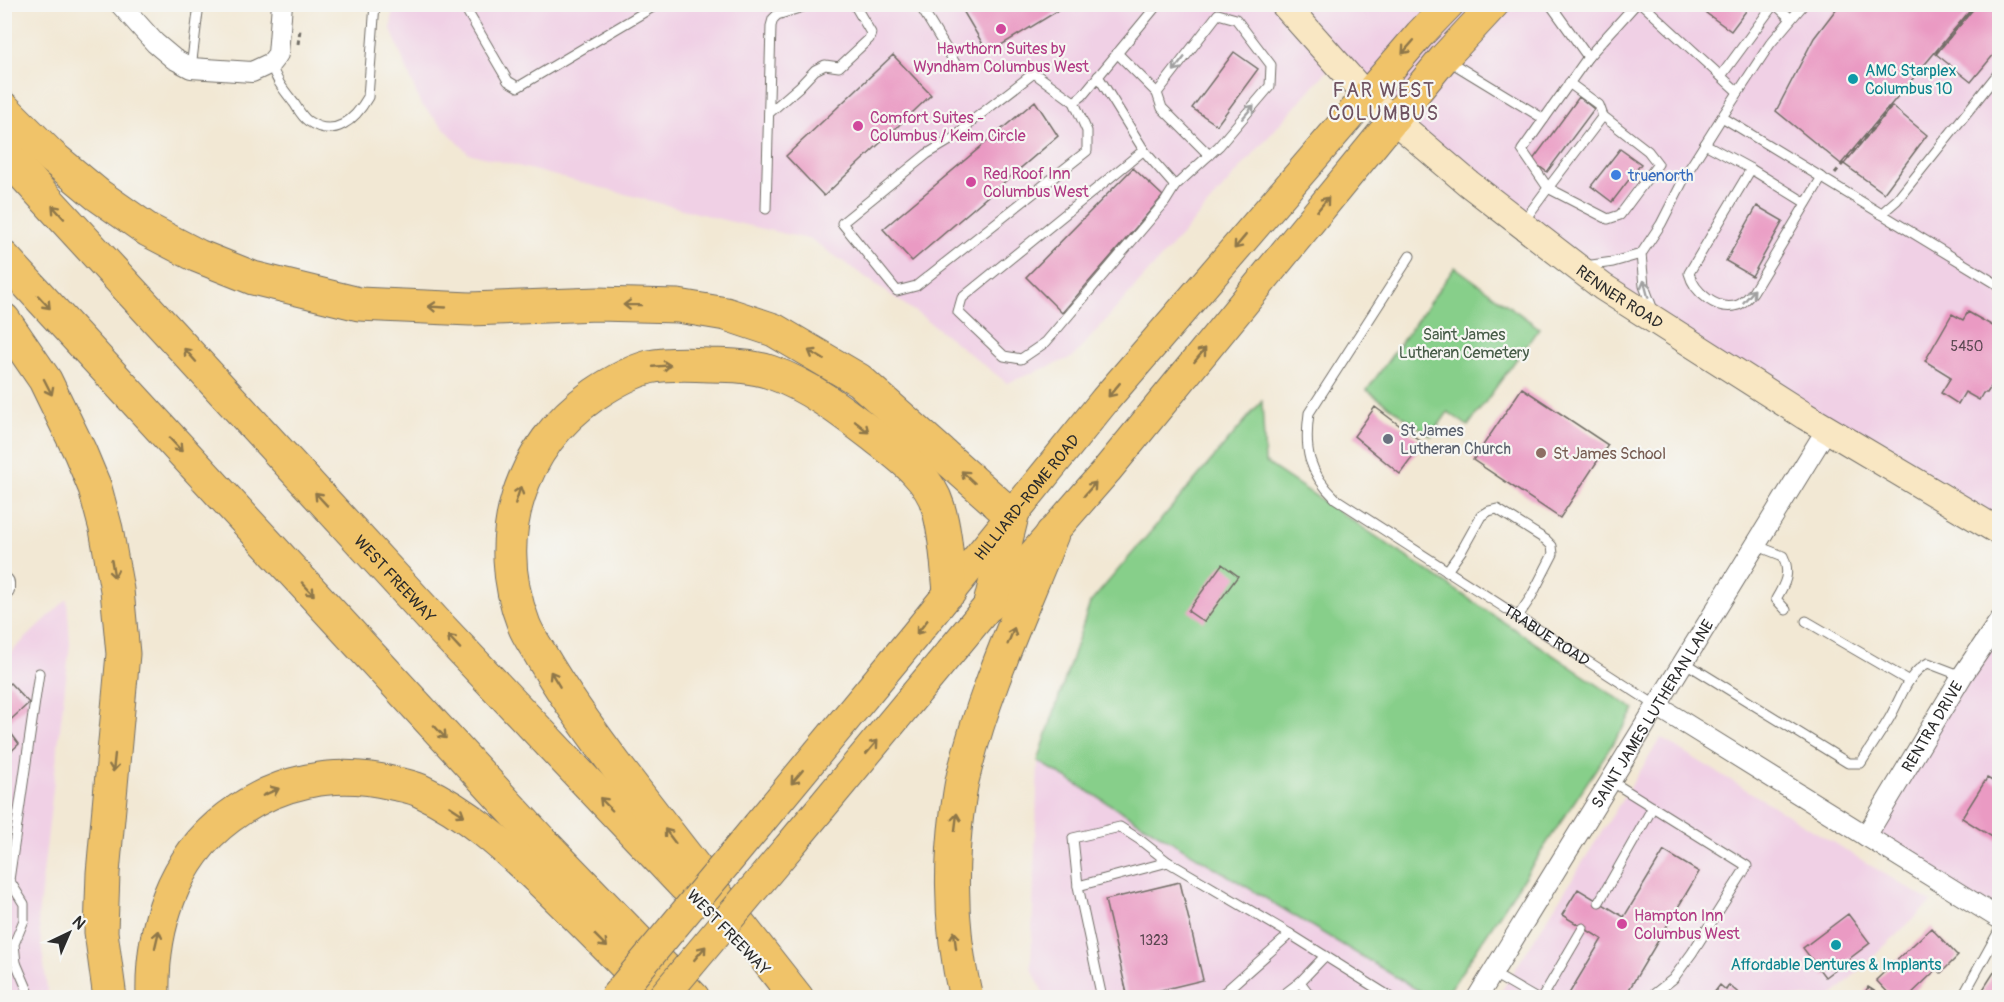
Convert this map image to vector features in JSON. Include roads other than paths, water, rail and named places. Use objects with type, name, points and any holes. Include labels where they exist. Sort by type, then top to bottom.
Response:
[{"type":"highway","points":[[4,109],[51,156],[123,213],[148,230],[198,256],[253,279],[359,304],[470,309],[597,304],[678,306],[726,314],[774,330],[859,380],[1012,516],[990,604]]},
{"type":"highway","name":"WEST FREEWAY","points":[[4,153],[453,642],[602,800],[795,998]]},
{"type":"highway","points":[[4,258],[541,841],[693,998]]},
{"type":"highway","points":[[4,320],[45,380],[80,452],[95,488],[106,529],[117,590],[123,654],[103,873],[101,932],[110,998]]},
{"type":"highway","points":[[795,998],[592,734],[558,684],[524,627],[513,592],[510,560],[510,526],[518,494],[533,459],[555,430],[579,405],[608,385],[649,367],[688,364],[724,365],[768,371],[790,381],[854,420],[904,460],[925,482],[938,506],[950,591]]},
{"type":"highway","points":[[966,998],[958,964],[951,880],[962,779],[981,712],[1052,534]]},
{"type":"highway","points":[[153,998],[154,946],[175,881],[191,853],[215,827],[243,806],[273,790],[303,781],[335,776],[374,779],[416,789],[453,808],[496,839],[660,998]]},
{"type":"main road","name":"RENNER ROAD","points":[[1284,4],[1365,96],[1443,162],[1603,287],[1827,429],[2000,532]]},
{"type":"main road","name":"HILLIARD-ROME ROAD","points":[[614,998],[1105,400],[1365,96],[1449,4]]},
{"type":"main road","points":[[660,998],[990,604],[1107,470],[1444,58],[1494,4]]},
{"type":"street","points":[[120,4],[168,54],[191,68],[252,72],[264,68],[278,54],[282,4]]},
{"type":"street","name":"SAINT JAMES LUTHERAN LANE","points":[[1477,998],[1827,429]]},
{"type":"street","points":[[4,583],[4,589]]},
{"type":"street","name":"RENTRA DRIVE","points":[[1866,836],[1962,676],[2000,620]]},
{"type":"street","name":"TRABUE ROAD","points":[[1657,706],[2000,919]]},
{"type":"lane","points":[[191,68],[199,4]]},
{"type":"lane","points":[[271,63],[275,80],[306,120],[322,128],[341,127],[361,110],[368,98],[375,4]]},
{"type":"lane","points":[[463,4],[508,81],[518,87],[658,4]]},
{"type":"lane","points":[[766,209],[773,19],[777,15],[812,4]]},
{"type":"lane","points":[[769,113],[815,70],[825,65],[839,67],[868,39],[871,33],[854,4]]},
{"type":"lane","points":[[919,4],[955,63]]},
{"type":"lane","points":[[1074,102],[1082,96],[1158,4]]},
{"type":"lane","points":[[1550,4],[1588,57]]},
{"type":"lane","points":[[1569,83],[1599,105],[1603,116],[1648,151],[1658,164],[1620,214],[1608,219],[1548,188],[1522,150],[1569,83],[1588,57],[1636,4]]},
{"type":"lane","points":[[1642,4],[1738,92]]},
{"type":"lane","points":[[1721,76],[1774,4],[1791,19]]},
{"type":"lane","points":[[1657,322],[1644,286],[1641,254],[1661,224],[1688,171],[1738,92],[1770,44],[1803,4]]},
{"type":"lane","points":[[1144,150],[962,298],[958,312],[1004,356],[1021,359],[1046,342],[1165,202],[1175,186],[1209,155],[1270,86],[1271,65],[1236,20],[1218,14],[1157,93]]},
{"type":"lane","points":[[1117,53],[1157,93],[1162,108],[1209,155]]},
{"type":"lane","points":[[1444,58],[1544,119]]},
{"type":"lane","points":[[1881,214],[1897,200],[2000,71]]},
{"type":"lane","points":[[1034,73],[1074,102],[1087,130],[1087,151],[916,286],[897,291],[842,223],[927,154],[957,136],[973,120],[1034,73]]},
{"type":"lane","points":[[1098,76],[1144,150],[1175,186]]},
{"type":"lane","points":[[1521,224],[1603,116]]},
{"type":"lane","points":[[1722,117],[1996,284],[2000,273]]},
{"type":"lane","points":[[1705,144],[1806,203]]},
{"type":"lane","points":[[1751,170],[1689,273],[1692,285],[1705,297],[1726,307],[1741,304],[1753,292],[1806,203],[1824,179]]},
{"type":"lane","points":[[1577,267],[1613,262],[1641,254]]},
{"type":"lane","name":"TRABUE ROAD","points":[[1410,256],[1309,413],[1306,437],[1310,464],[1322,485],[1336,499],[1657,706]]},
{"type":"lane","points":[[1447,571],[1481,516],[1497,509],[1552,546],[1553,554],[1519,615]]},
{"type":"lane","points":[[1755,545],[1783,556],[1788,567],[1784,586],[1776,599],[1786,610]]},
{"type":"lane","points":[[1806,621],[1909,681]]},
{"type":"lane","points":[[1684,662],[1848,764],[1861,763],[1920,666],[1928,663],[1962,676]]},
{"type":"lane","points":[[16,963],[14,944],[24,920],[24,904],[7,878],[39,672]]},
{"type":"lane","points":[[1611,781],[1747,866],[1673,979],[1649,998]]},
{"type":"lane","points":[[1599,902],[1653,807]]},
{"type":"lane","points":[[1102,998],[1078,885],[1073,838],[1120,827],[1168,862],[1392,998]]},
{"type":"lane","points":[[1078,885],[1168,862]]},
{"type":"lane","points":[[1542,998],[1583,928]]},
{"type":"lane","points":[[1962,998],[2000,929]]},
{"type":"lane","points":[[1218,998],[1290,934]]},
{"type":"lane","points":[[4,948],[16,963],[32,998]]},
{"type":"lane","points":[[1279,998],[1300,982],[1325,956]]},
{"type":"lane","points":[[1492,973],[1535,998]]},
{"type":"lane","points":[[1300,982],[1312,998]]},
{"type":"place","name":"Hawthorn Suites by Wyndham Columbus West","points":[[1001,29]]},
{"type":"place","name":"AMC Starplex Columbus 10","points":[[1853,79]]},
{"type":"place","name":"Comfort Suites - Columbus / Keim Circle","points":[[858,126]]},
{"type":"place","name":"truenorth","points":[[1616,175]]},
{"type":"place","name":"Red Roof Inn Columbus West","points":[[971,182]]},
{"type":"place","name":"St James Lutheran Church","points":[[1388,439]]},
{"type":"place","name":"St James School","points":[[1541,453]]},
{"type":"place","name":"Hampton Inn Columbus West","points":[[1622,924]]},
{"type":"place","name":"Affordable Dentures & Implants","points":[[1836,945]]},
{"type":"district","name":"FAR WEST COLUMBUS","points":[[1384,102]]},
{"type":"park label","name":"Saint James Lutheran Cemetery","points":[[1464,343]]}]
